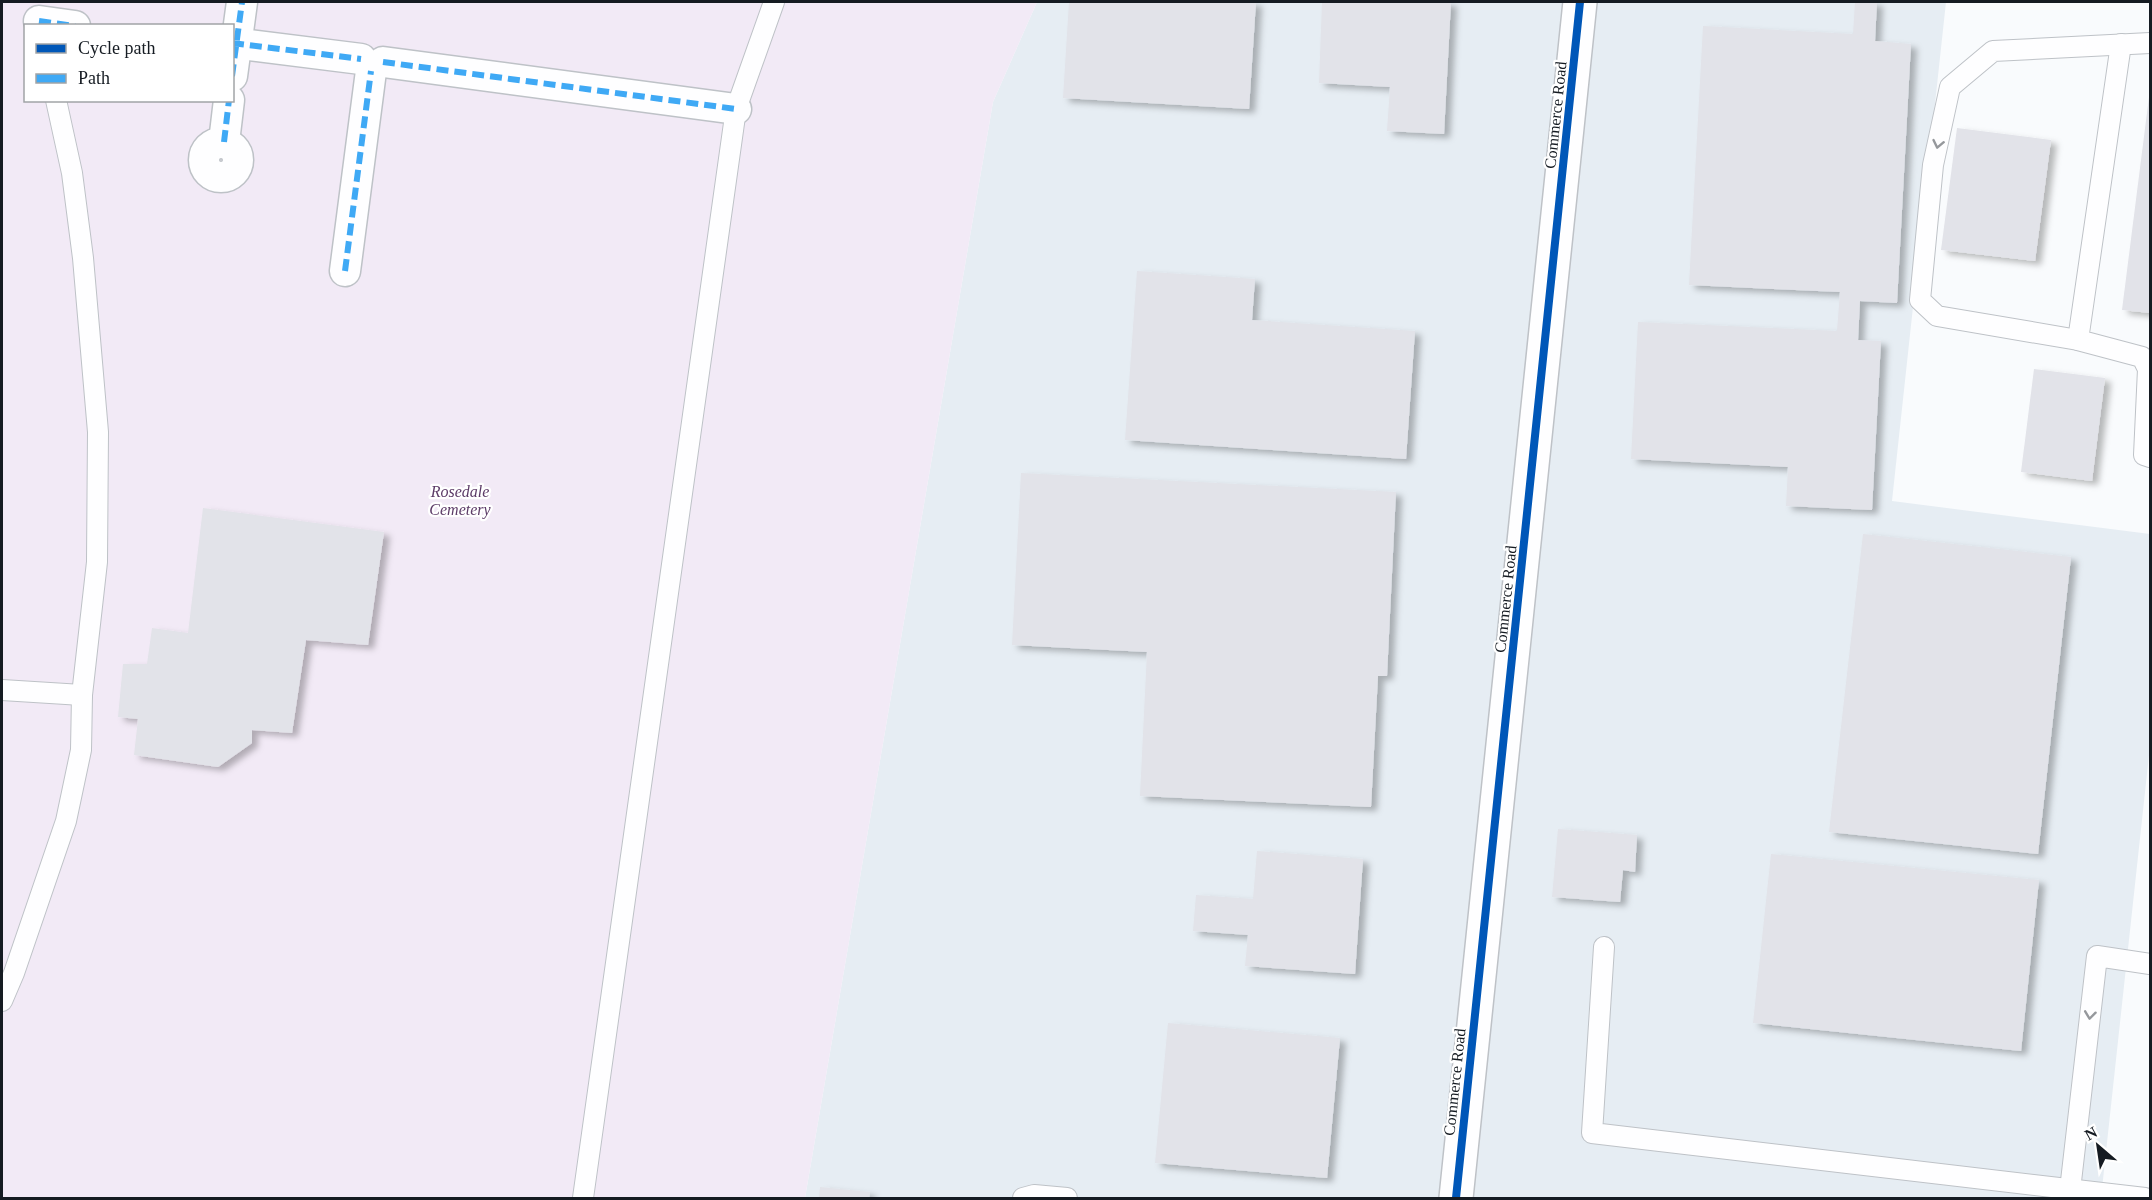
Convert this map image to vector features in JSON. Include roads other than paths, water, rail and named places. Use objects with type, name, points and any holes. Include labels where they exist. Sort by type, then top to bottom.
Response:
[{"type":"street","points":[[242,2],[235,44],[372,64],[736,110]]},
{"type":"street","name":"Commerce Road","points":[[1456,1198],[1580,2]]},
{"type":"street","points":[[38,16],[68,24]]},
{"type":"street","points":[[345,271],[372,64]]},
{"type":"street","points":[[224,142],[229,102]]},
{"type":"lane","points":[[583,1198],[736,110],[774,2]]},
{"type":"lane","points":[[2151,43],[1993,51],[1950,87],[1933,165],[1920,300],[1937,316],[2078,340],[2142,357],[2148,369],[2144,455],[2151,457]]},
{"type":"lane","points":[[2078,340],[2121,44]]},
{"type":"lane","points":[[2,1001],[14,974],[66,821],[81,750],[82,695],[97,562],[98,432],[83,258],[72,173],[56,102]]},
{"type":"lane","points":[[2,690],[82,695]]},
{"type":"lane","points":[[1604,947],[1592,1133],[2145,1198]]},
{"type":"lane","points":[[2070,1190],[2097,956],[2151,964]]},
{"type":"lane","points":[[1023,1198],[1034,1195],[1066,1198]]},
{"type":"park label","name":"Rosedale Cemetery","points":[[460,500]]}]
